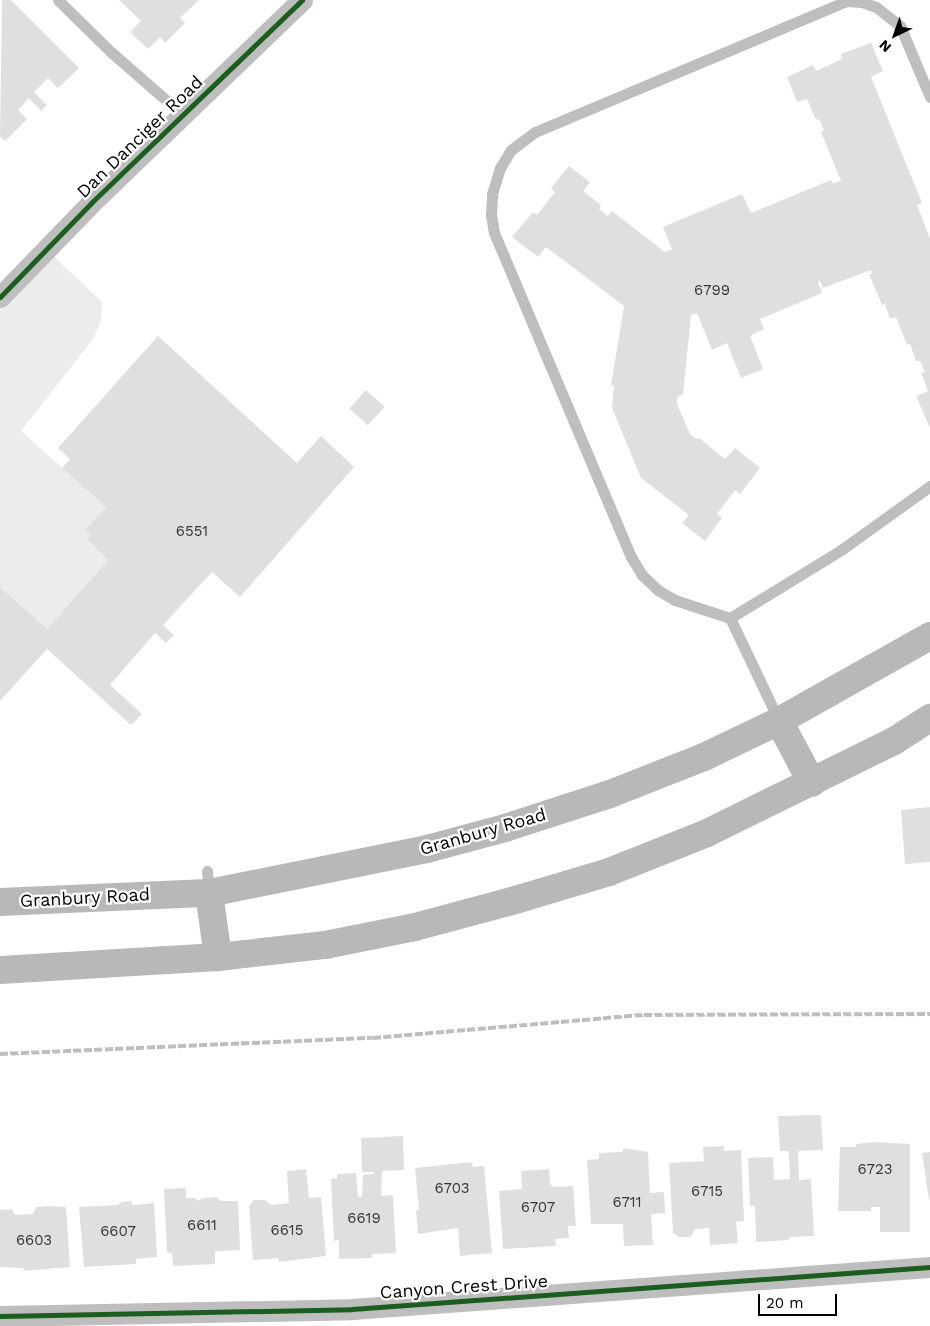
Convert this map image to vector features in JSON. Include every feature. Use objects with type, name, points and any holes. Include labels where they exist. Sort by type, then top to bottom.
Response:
[{"type":"main road","name":"Granbury Road","points":[[0,902],[208,882],[428,849],[505,828],[610,794],[704,757],[779,721],[930,636]]},
{"type":"main road","points":[[0,970],[218,957],[325,945],[415,927],[512,901],[618,868],[705,834],[812,783],[894,741],[930,719]]},
{"type":"main road","points":[[779,721],[812,783]]},
{"type":"main road","points":[[208,882],[218,957]]},
{"type":"street","name":"Dan Danciger Road","points":[[0,297],[91,203],[297,2]]},
{"type":"street","name":"Canyon Crest Drive","points":[[0,1316],[352,1318],[930,1267]]},
{"type":"lane","points":[[58,0],[112,52],[183,115]]},
{"type":"lane","points":[[779,721],[730,618],[675,600],[658,590],[642,576],[631,556],[494,233],[491,214],[492,194],[500,168],[511,150],[535,132],[846,1],[862,2],[876,7],[900,26],[930,97]]},
{"type":"lane","points":[[730,618],[841,550],[930,486]]},
{"type":"shaded area","points":[[47,250],[102,302],[101,320],[94,338],[21,431],[106,507],[86,530],[91,535],[87,541],[108,560],[47,629],[0,587],[0,298]]},
{"type":"building","points":[[2,0],[11,0],[79,68],[58,88],[48,78],[34,92],[47,105],[41,111],[29,98],[18,110],[27,119],[5,141],[0,137]]},
{"type":"building","points":[[119,0],[199,0],[180,18],[185,23],[165,43],[160,37],[148,49],[130,32],[141,21]]},
{"type":"building","points":[[871,43],[883,71],[871,77],[922,203],[917,205],[930,239],[930,428],[916,396],[928,391],[921,373],[925,372],[920,361],[916,361],[910,344],[907,345],[896,317],[890,319],[885,304],[882,305],[869,274],[872,274],[871,270],[823,288],[820,281],[818,282],[822,293],[760,319],[764,329],[750,336],[763,369],[741,378],[727,343],[712,350],[697,313],[691,315],[683,395],[678,396],[677,404],[690,434],[696,439],[699,438],[725,459],[735,448],[760,468],[740,494],[735,490],[717,514],[722,518],[705,541],[682,523],[689,515],[641,478],[612,408],[614,386],[611,385],[624,306],[546,247],[538,257],[512,237],[533,212],[537,215],[555,192],[551,188],[569,166],[590,182],[583,191],[601,205],[599,209],[608,216],[612,211],[665,252],[672,249],[663,227],[742,194],[751,213],[831,180],[833,183],[841,181],[821,132],[824,130],[819,119],[816,120],[807,99],[797,102],[787,77],[813,65],[816,71],[842,59],[841,54]]},
{"type":"building","points":[[158,336],[297,463],[321,436],[354,467],[240,597],[212,572],[163,625],[174,635],[166,643],[155,633],[110,685],[142,714],[131,725],[47,649],[0,701],[0,587],[47,629],[108,560],[87,540],[91,535],[85,530],[106,507],[62,468],[70,459],[58,448]]},
{"type":"building","points":[[366,390],[385,407],[368,425],[349,409]]},
{"type":"building","points":[[930,807],[930,862],[905,864],[901,810]]},
{"type":"building","points":[[821,1115],[823,1150],[798,1151],[799,1180],[811,1179],[814,1236],[789,1237],[789,1240],[756,1242],[755,1206],[750,1206],[748,1158],[773,1157],[774,1180],[790,1179],[789,1151],[780,1151],[778,1116]]},
{"type":"building","points":[[403,1136],[404,1170],[382,1171],[381,1196],[393,1195],[396,1253],[372,1254],[372,1258],[339,1259],[339,1240],[334,1241],[331,1179],[337,1178],[337,1174],[356,1173],[358,1197],[362,1197],[363,1175],[374,1174],[374,1172],[362,1172],[361,1138]]},
{"type":"building","points":[[874,1142],[910,1144],[910,1232],[880,1232],[880,1207],[871,1207],[871,1211],[838,1211],[840,1147],[856,1147],[856,1144]]},
{"type":"building","points":[[724,1146],[724,1151],[741,1150],[744,1221],[736,1222],[738,1243],[710,1245],[709,1228],[695,1229],[691,1237],[679,1237],[673,1233],[669,1163],[704,1161],[703,1147]]},
{"type":"building","points":[[624,1148],[648,1152],[650,1193],[664,1192],[665,1213],[651,1214],[653,1245],[624,1246],[623,1224],[591,1224],[587,1160],[599,1159],[599,1153],[622,1152]]},
{"type":"building","points":[[930,1152],[930,1200],[929,1200],[922,1153]]},
{"type":"building","points":[[472,1162],[473,1167],[484,1166],[492,1253],[460,1256],[458,1228],[418,1234],[416,1210],[419,1210],[415,1168]]},
{"type":"building","points":[[306,1169],[309,1198],[321,1197],[326,1256],[279,1262],[278,1258],[253,1260],[249,1206],[254,1200],[265,1200],[271,1205],[289,1203],[287,1171]]},
{"type":"building","points":[[549,1169],[550,1184],[554,1187],[573,1186],[576,1226],[568,1226],[569,1238],[555,1239],[556,1246],[503,1249],[499,1191],[522,1189],[521,1171]]},
{"type":"building","points":[[186,1188],[186,1198],[196,1198],[197,1201],[216,1197],[221,1201],[238,1201],[240,1250],[215,1251],[215,1264],[173,1266],[172,1253],[167,1253],[164,1189]]},
{"type":"building","points":[[131,1201],[133,1205],[154,1203],[157,1257],[136,1259],[136,1264],[84,1267],[79,1207],[118,1205],[122,1202]]},
{"type":"building","points":[[36,1207],[66,1207],[70,1267],[23,1271],[24,1268],[0,1267],[0,1210],[12,1209],[15,1215],[33,1214]]},
{"type":"railway","points":[[0,1054],[373,1038],[644,1015],[930,1014]]},
{"type":"cycle path","points":[[0,297],[91,203],[302,0]]},
{"type":"cycle path","points":[[0,1316],[352,1309],[930,1267]]}]
